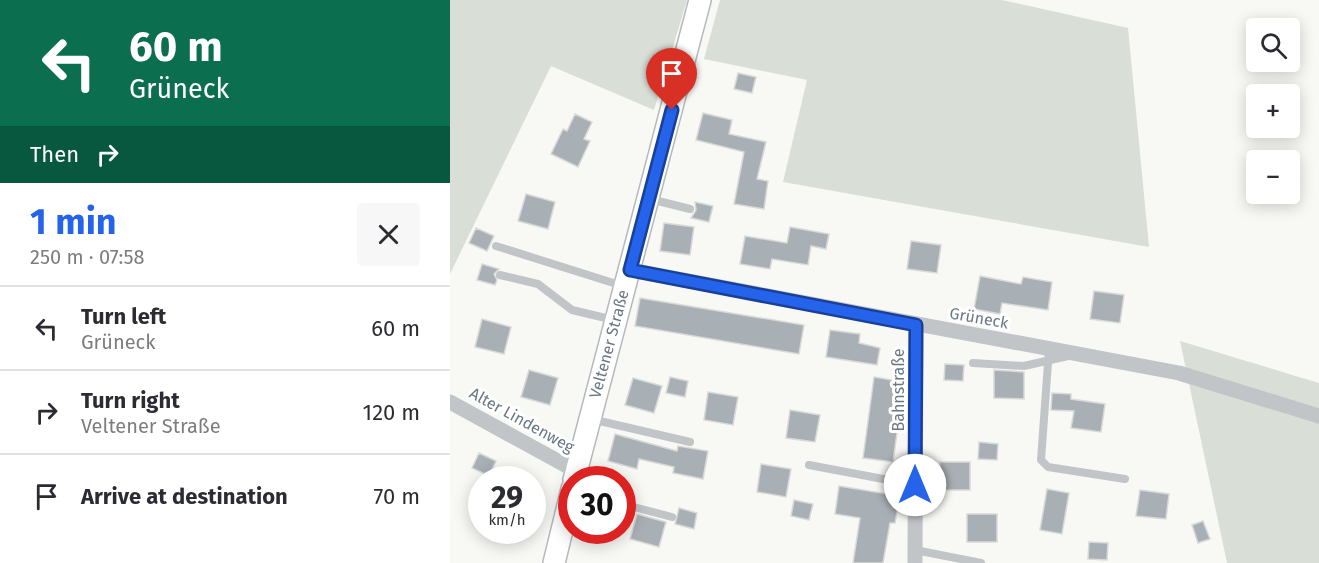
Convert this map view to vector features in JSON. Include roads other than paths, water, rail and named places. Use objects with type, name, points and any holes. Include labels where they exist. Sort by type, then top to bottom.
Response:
[{"type":"main road","name":"Veltener Straße","points":[[577,466],[700,0]]},
{"type":"main road","name":"Veltener Straße","points":[[554,563],[559,544]]},
{"type":"street","name":"Grüneck","points":[[627,278],[916,325],[1048,355],[1078,354],[1179,373],[1319,416]]},
{"type":"street","name":"Bahnstraße","points":[[915,556],[916,325]]},
{"type":"street","name":"Alter Lindenweg","points":[[450,402],[558,474]]},
{"type":"lane","points":[[649,199],[690,209]]},
{"type":"lane","points":[[496,246],[627,278]]},
{"type":"lane","points":[[500,275],[538,284],[572,310],[615,320]]},
{"type":"lane","points":[[973,363],[1024,366],[1048,355],[1041,460],[1048,467],[1125,479]]},
{"type":"lane","points":[[589,419],[690,442]]},
{"type":"lane","points":[[810,465],[915,485]]},
{"type":"lane","points":[[636,507],[672,516]]},
{"type":"lane","points":[[915,556],[981,563]]}]
